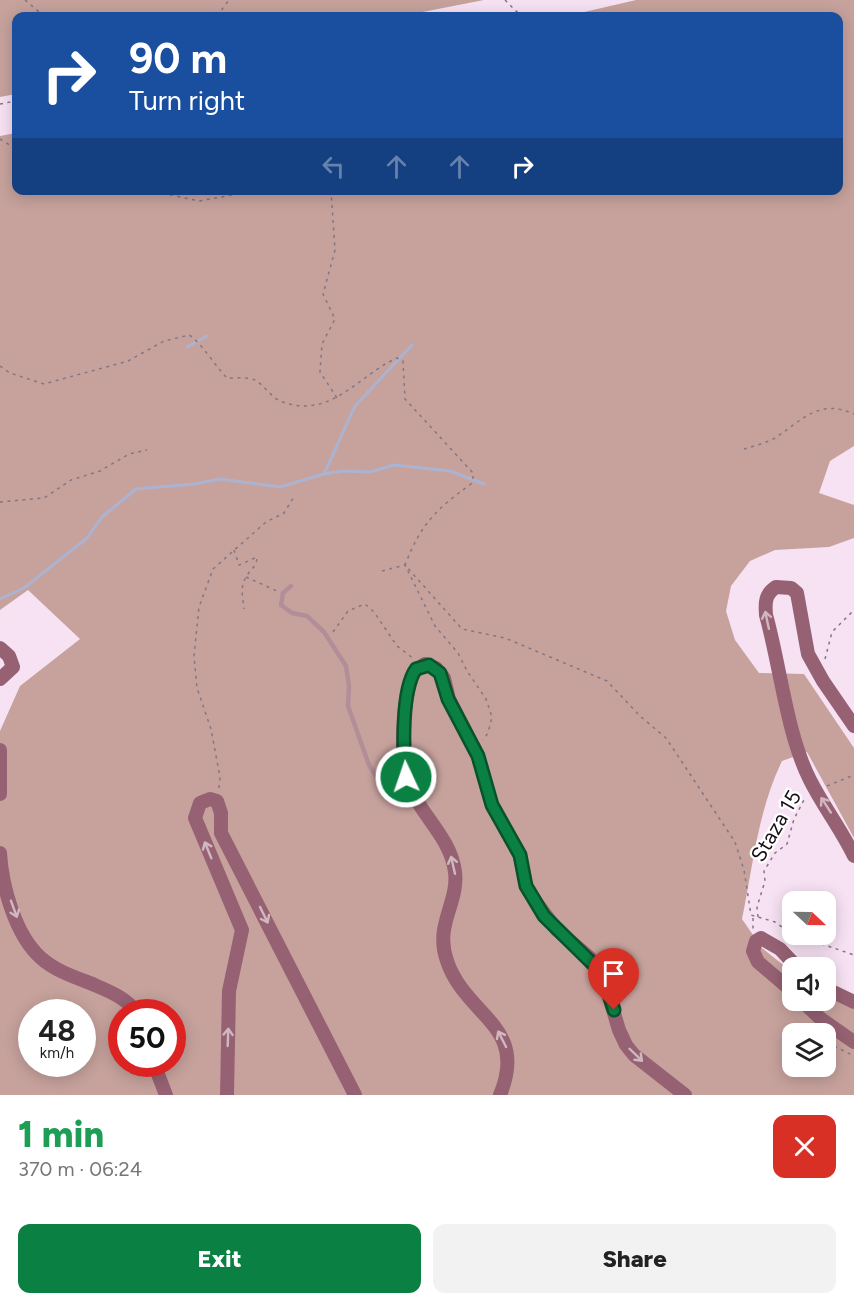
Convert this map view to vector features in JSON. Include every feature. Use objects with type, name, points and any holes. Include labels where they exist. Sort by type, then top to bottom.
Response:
[{"type":"main road","points":[[854,726],[823,681],[808,654],[797,593],[791,588],[776,587],[768,594],[765,602],[765,615],[798,748],[816,790],[840,825],[854,856]]},
{"type":"main road","points":[[0,648],[9,656],[13,667],[0,679]]},
{"type":"main road","points":[[500,1095],[508,1077],[508,1051],[498,1031],[452,975],[446,958],[443,931],[455,873],[445,843],[410,789],[404,758],[409,688],[414,672],[422,665],[432,666],[440,673],[448,699],[472,746],[492,805],[520,855],[526,886],[535,901],[556,930],[589,957],[602,973],[619,1030],[626,1045],[634,1055],[685,1095]]},
{"type":"main road","points":[[0,750],[0,794]]},
{"type":"main road","points":[[227,1095],[230,991],[242,930],[195,818],[200,804],[210,799],[217,801],[222,813],[220,833],[355,1095]]},
{"type":"main road","points":[[0,853],[1,872],[19,925],[39,956],[67,974],[122,999]]},
{"type":"main road","points":[[782,983],[754,956],[753,946],[758,939],[774,944],[787,957]]},
{"type":"main road","points":[[836,993],[854,1002]]},
{"type":"main road","points":[[813,1011],[854,1042]]},
{"type":"main road","points":[[159,1077],[166,1095]]},
{"type":"lane","points":[[291,586],[283,593],[281,605],[292,613],[307,616],[318,625],[346,666],[349,686],[348,706],[369,765],[381,784],[394,795],[424,810]]},
{"type":"path","points":[[25,0],[39,12]]},
{"type":"path","points":[[505,0],[517,12]]},
{"type":"path","points":[[171,195],[199,201],[232,195]]},
{"type":"path","points":[[331,195],[335,250],[323,294],[334,319],[322,344],[320,372],[337,398]]},
{"type":"path","points":[[0,366],[10,373],[44,384],[128,361],[164,341],[189,335],[195,338],[212,364],[227,378],[254,380],[279,400],[309,406],[337,398],[397,358],[403,361],[405,399],[474,474],[471,484],[439,507],[417,536],[405,566],[435,627],[458,652],[467,671],[486,699],[492,717],[489,733],[480,744],[472,746]]},
{"type":"path","points":[[744,449],[773,439],[820,408],[843,409],[854,414]]},
{"type":"path","points":[[0,502],[44,498],[71,480],[100,471],[129,454],[147,450]]},
{"type":"path","points":[[217,801],[220,777],[211,729],[197,688],[194,656],[199,607],[213,569],[266,522],[284,513],[295,495]]},
{"type":"path","points":[[234,549],[238,565],[247,559],[257,558],[257,564],[245,576],[242,587],[244,609]]},
{"type":"path","points":[[382,571],[405,566]]},
{"type":"path","points":[[405,566],[462,629],[505,638],[607,681],[640,716],[666,738],[735,842],[753,916],[752,927],[758,939]]},
{"type":"path","points":[[245,576],[263,587],[283,593]]},
{"type":"path","points":[[327,637],[336,630],[348,610],[365,604],[374,612],[397,646],[422,665]]},
{"type":"path","points":[[825,660],[832,632],[854,610]]},
{"type":"path","name":"Staza 15","points":[[758,918],[757,907],[765,881],[764,872],[775,853],[787,844],[794,819],[806,797],[816,790],[854,775]]},
{"type":"path","points":[[753,916],[775,922],[782,927]]},
{"type":"path","points":[[825,945],[854,955]]},
{"type":"shaded area","points":[[0,0],[484,0],[422,12],[12,12],[12,95],[0,97]]},
{"type":"shaded area","points":[[636,0],[854,0],[854,446],[830,461],[819,493],[854,505],[854,538],[829,547],[775,550],[750,561],[731,586],[726,611],[735,640],[759,673],[804,674],[854,748],[854,838],[807,752],[782,761],[767,799],[742,919],[762,948],[782,964],[782,1011],[836,1011],[836,999],[854,1009],[854,1095],[0,1095],[0,731],[20,686],[80,639],[28,590],[0,610],[0,136],[12,134],[12,195],[843,195],[843,12],[584,12]]},
{"type":"waterway","points":[[187,347],[207,336]]},
{"type":"waterway","points":[[324,474],[355,406],[412,345]]},
{"type":"waterway","points":[[0,599],[24,588],[87,538],[102,517],[136,489],[194,484],[220,479],[280,487],[324,474],[343,471],[370,472],[394,465],[450,471],[484,484]]},
{"type":"route","points":[[406,777],[404,758],[409,688],[414,672],[424,664],[436,668],[444,678],[448,699],[478,756],[498,820],[520,855],[526,886],[544,916],[556,930],[589,957],[602,973],[614,1010]]}]
